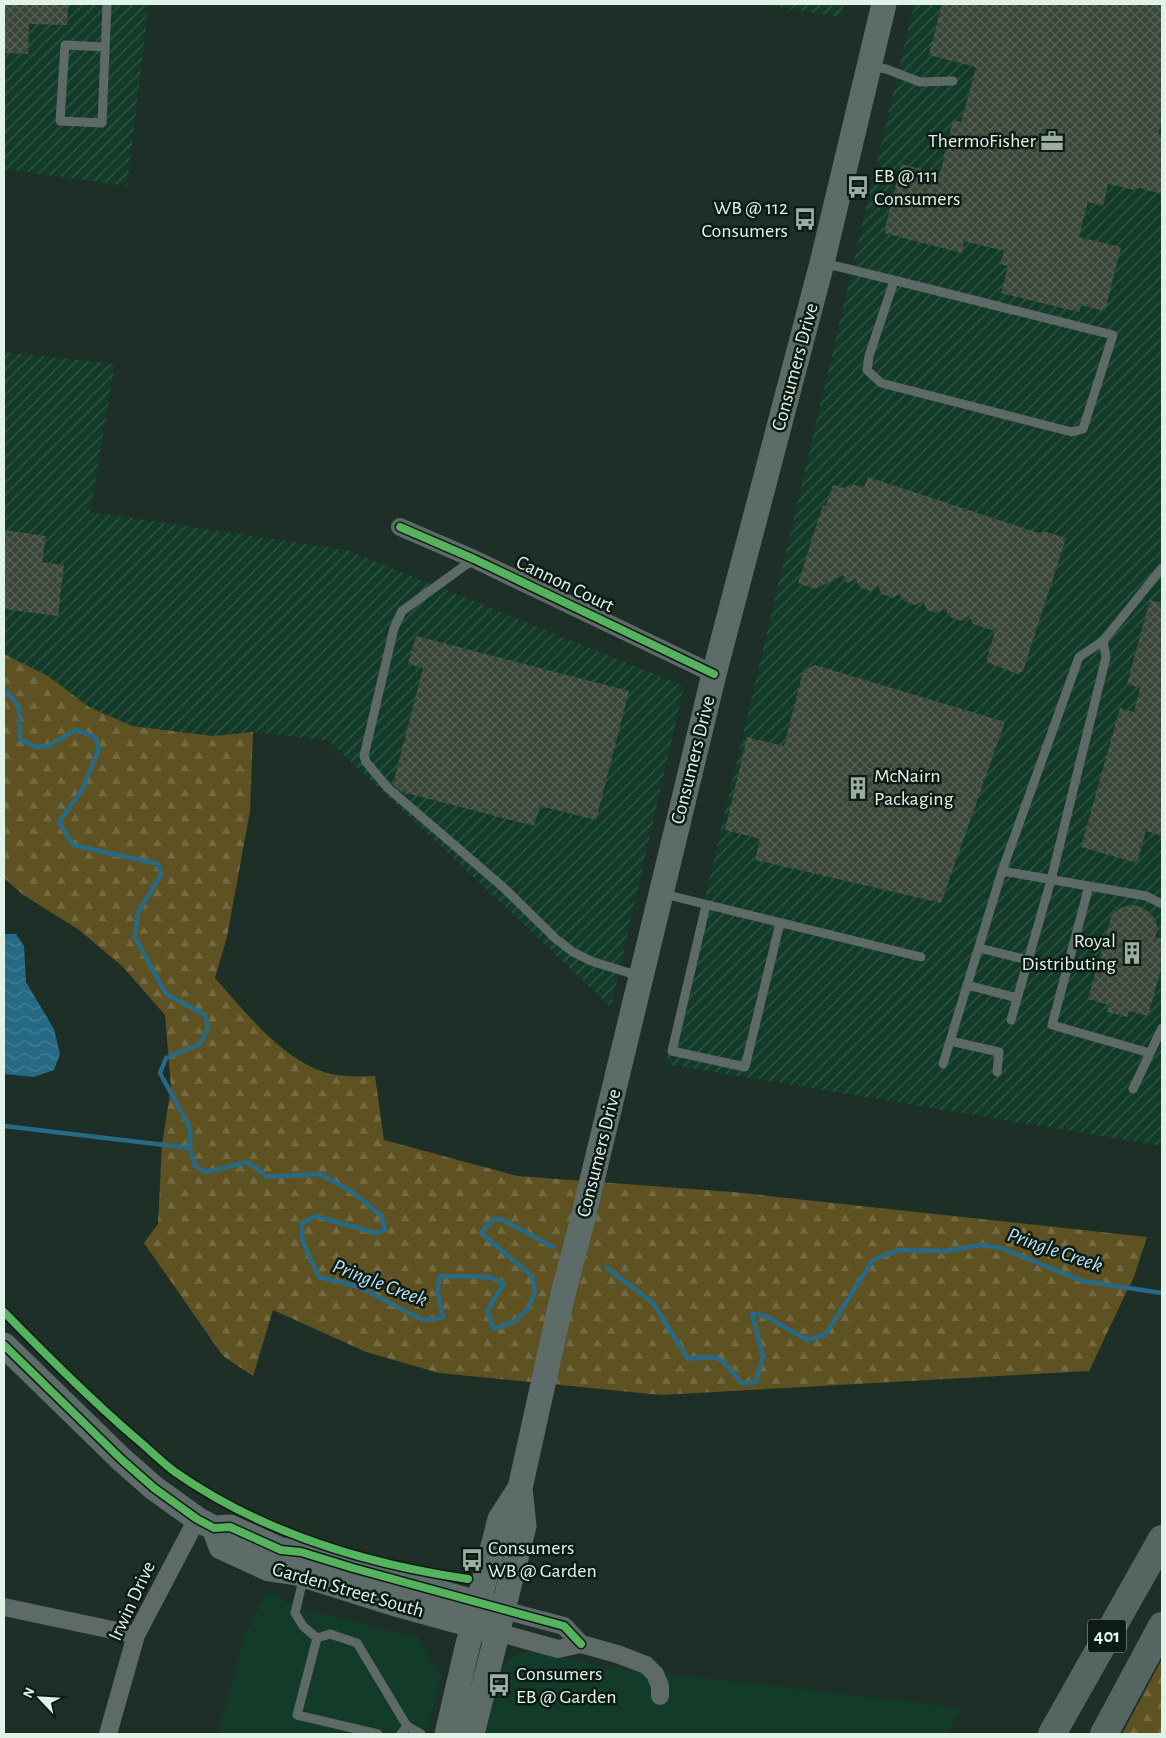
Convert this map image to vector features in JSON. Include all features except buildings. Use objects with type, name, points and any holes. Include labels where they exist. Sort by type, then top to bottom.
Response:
[{"type":"highway","name":"401","points":[[1052,1734],[1162,1538]]},
{"type":"highway","name":"401","points":[[1104,1734],[1162,1626]]},
{"type":"main road","name":"Consumers Drive","points":[[472,1734],[524,1526],[520,1488],[563,1294],[714,674],[822,263],[884,4]]},
{"type":"main road","name":"Garden Street South","points":[[4,1345],[121,1459],[154,1488],[205,1523],[221,1547],[269,1569],[304,1575],[399,1605],[476,1614]]},
{"type":"main road","name":"Consumers Drive","points":[[448,1734],[500,1519],[520,1488]]},
{"type":"main road","name":"Garden Street South","points":[[205,1523],[230,1527],[281,1550],[301,1552],[353,1568],[476,1614],[500,1621]]},
{"type":"street","name":"Cannon Court","points":[[400,527],[474,559],[714,674]]},
{"type":"street","name":"Irwin Drive","points":[[108,1734],[136,1635],[205,1523]]},
{"type":"street","points":[[4,1608],[136,1635]]},
{"type":"street","points":[[500,1621],[558,1649],[581,1644],[617,1654],[646,1665],[655,1674],[660,1686],[660,1696]]},
{"type":"street","points":[[500,1621],[564,1626],[581,1644]]},
{"type":"lane","points":[[105,47],[65,45],[60,121],[102,123],[107,4]]},
{"type":"lane","points":[[869,66],[886,69],[920,82],[953,81]]},
{"type":"lane","points":[[822,263],[894,280],[1113,335],[1083,428],[1072,432],[881,383],[867,370],[869,356],[894,280]]},
{"type":"lane","points":[[474,559],[402,612],[398,618],[364,756],[366,762],[388,788],[504,888],[556,940],[573,952],[591,961],[641,976]]},
{"type":"lane","points":[[943,1064],[1002,871],[1079,657],[1103,641],[1162,568]]},
{"type":"lane","points":[[1011,1020],[1051,880],[1106,657],[1103,641]]},
{"type":"lane","points":[[1002,871],[1146,896],[1162,904]]},
{"type":"lane","points":[[1089,886],[1052,1025],[1150,1053]]},
{"type":"lane","points":[[661,894],[921,957]]},
{"type":"lane","points":[[706,905],[672,1051],[745,1067],[780,923]]},
{"type":"lane","points":[[978,948],[1028,960]]},
{"type":"lane","points":[[967,985],[1018,998]]},
{"type":"lane","points":[[1133,1090],[1162,1028]]},
{"type":"lane","points":[[950,1040],[1000,1052],[997,1072]]},
{"type":"lane","points":[[304,1575],[295,1613],[302,1626],[318,1638]]},
{"type":"lane","points":[[318,1638],[330,1634],[357,1643],[407,1726],[420,1734]]},
{"type":"lane","points":[[318,1638],[297,1715],[378,1734]]},
{"type":"lane","points":[[401,1734],[407,1726]]},
{"type":"shaded area","points":[[4,4],[149,4],[127,186],[4,169]]},
{"type":"shaded area","points":[[760,4],[844,4],[841,17]]},
{"type":"shaded area","points":[[914,4],[1162,4],[1162,1146],[666,1064]]},
{"type":"shaded area","points":[[4,352],[115,364],[90,512],[347,550],[684,686],[611,1007],[329,741],[253,732],[213,736],[132,726],[89,707],[48,676],[4,654]]},
{"type":"shaded area","points":[[266,1592],[300,1608],[418,1637],[441,1676],[427,1734],[218,1734],[243,1640]]},
{"type":"shaded area","points":[[531,1651],[604,1666],[962,1708],[947,1734],[484,1734],[503,1665],[511,1657]]},
{"type":"green space","points":[[4,654],[48,676],[89,707],[132,726],[213,736],[253,732],[250,811],[227,937],[215,978],[270,1037],[302,1062],[319,1070],[337,1075],[375,1076],[384,1140],[517,1176],[733,1192],[1147,1237],[1135,1274],[1089,1371],[661,1395],[439,1373],[366,1352],[273,1310],[253,1376],[223,1356],[144,1243],[158,1224],[162,1145],[171,1087],[165,1015],[122,966],[79,930],[22,894],[4,878]]},
{"type":"green space","points":[[1162,1659],[1162,1734],[1122,1734]]},
{"type":"water","points":[[4,934],[16,934],[24,946],[26,982],[54,1029],[60,1054],[54,1070],[34,1077],[4,1074]]},
{"type":"waterway","name":"Pringle Creek","points":[[4,692],[8,693],[19,707],[20,740],[36,747],[48,746],[76,730],[95,737],[99,749],[82,790],[59,822],[73,845],[158,864],[161,875],[138,912],[135,937],[166,994],[205,1015],[208,1028],[200,1044],[166,1058],[160,1073],[190,1128],[190,1148],[195,1166],[206,1172],[248,1162],[267,1177],[320,1174],[352,1192],[381,1215],[385,1230],[375,1233],[316,1216],[302,1223],[302,1240],[319,1277],[359,1287],[423,1320],[443,1317],[437,1290],[440,1276],[490,1277],[504,1283],[487,1311],[494,1329],[515,1321],[528,1309],[535,1292],[532,1276],[481,1233],[492,1220],[501,1219],[553,1247]]},
{"type":"waterway","points":[[4,1126],[190,1148]]},
{"type":"waterway","name":"Pringle Creek","points":[[607,1268],[653,1303],[688,1359],[707,1357],[719,1359],[741,1383],[756,1382],[763,1356],[752,1314],[765,1316],[807,1340],[825,1335],[873,1260],[898,1250],[947,1251],[980,1245],[1001,1248],[1082,1281],[1162,1293]]},
{"type":"cycle path","points":[[400,527],[474,559],[714,674]]},
{"type":"cycle path","points":[[4,1312],[66,1375],[169,1468],[208,1493],[243,1512],[316,1542],[391,1564],[468,1579]]},
{"type":"cycle path","points":[[4,1345],[121,1459],[154,1488],[197,1519],[214,1528],[230,1527],[281,1550],[301,1552],[564,1626],[581,1644]]},
{"type":"place","name":"ThermoFisher","points":[[1052,141]]},
{"type":"place","name":"EB @ 111 Consumers","points":[[858,187]]},
{"type":"place","name":"WB @ 112 Consumers","points":[[805,219]]},
{"type":"place","name":"McNairn Packaging","points":[[858,788]]},
{"type":"place","name":"Royal Distributing","points":[[1132,953]]},
{"type":"place","name":"Consumers WB @ Garden","points":[[472,1560]]},
{"type":"place","name":"Consumers EB @ Garden","points":[[499,1685]]}]
